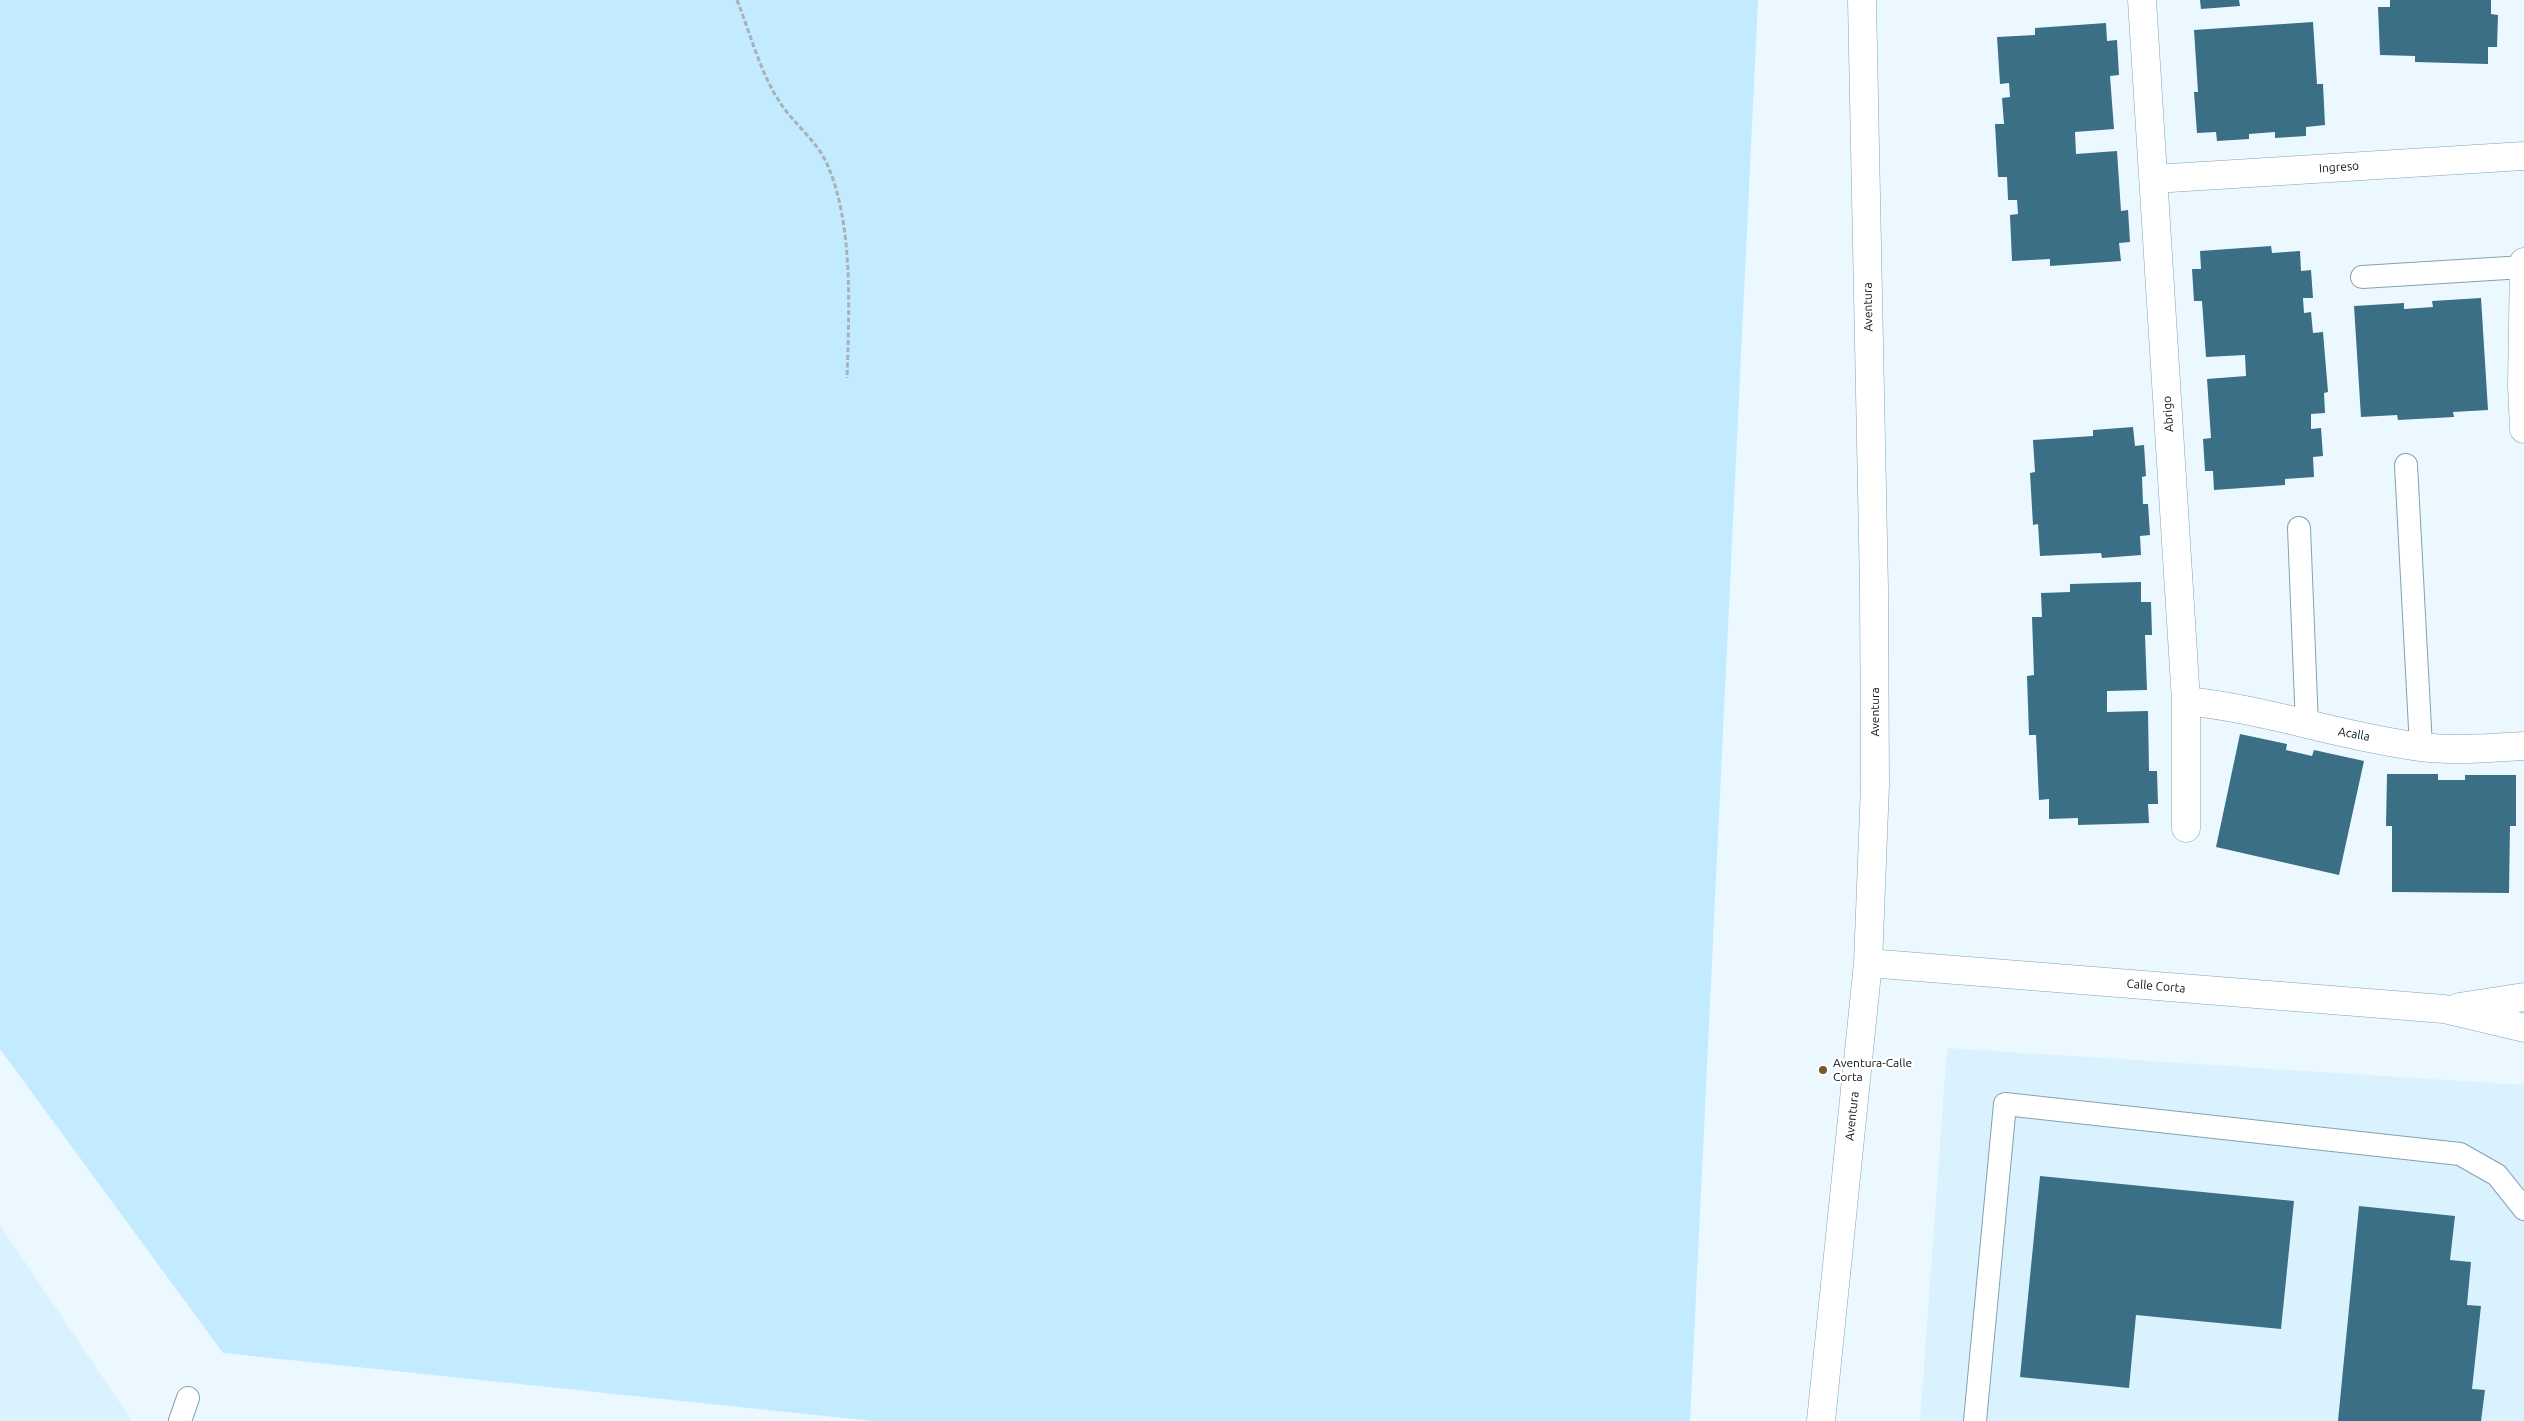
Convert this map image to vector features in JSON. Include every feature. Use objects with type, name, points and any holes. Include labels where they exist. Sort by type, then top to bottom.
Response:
[{"type":"street","name":"Aventura","points":[[1821,1421],[1868,963],[1875,785],[1874,607],[1862,0]]},
{"type":"street","name":"Abrigo","points":[[2142,0],[2186,701],[2186,828]]},
{"type":"street","name":"Ingreso","points":[[2154,179],[2524,156]]},
{"type":"street","points":[[2524,262],[2522,386],[2524,429]]},
{"type":"street","name":"Acalla","points":[[2186,701],[2227,705],[2307,726],[2422,746],[2468,749],[2524,746]]},
{"type":"street","name":"Calle Corta","points":[[1868,963],[2444,1009],[2524,1028]]},
{"type":"street","name":"Calle Corta","points":[[2444,1009],[2524,997]]},
{"type":"lane","points":[[2362,278],[2524,268]]},
{"type":"lane","points":[[2406,465],[2422,746]]},
{"type":"lane","points":[[2298,528],[2307,726]]},
{"type":"lane","points":[[1975,1421],[2005,1104],[2460,1154],[2497,1175],[2524,1209]]},
{"type":"lane","points":[[180,1421],[188,1398]]},
{"type":"path","points":[[737,0],[764,74],[782,105],[810,139],[827,164],[840,204],[849,288],[847,378]]},
{"type":"shaded area","points":[[0,0],[1758,0],[1690,1421],[873,1421],[223,1353],[0,1049]]},
{"type":"shaded area","points":[[1947,1048],[2524,1085],[2524,1421],[1920,1421]]},
{"type":"shaded area","points":[[0,1225],[132,1421],[0,1421]]},
{"type":"building","points":[[2200,0],[2239,0],[2240,6],[2201,9]]},
{"type":"building","points":[[2390,0],[2491,0],[2491,14],[2498,15],[2497,47],[2488,47],[2488,64],[2415,62],[2415,56],[2380,55],[2378,7],[2390,7]]},
{"type":"building","points":[[2313,22],[2317,84],[2323,84],[2325,125],[2306,127],[2306,136],[2275,138],[2275,132],[2249,134],[2249,139],[2217,141],[2216,132],[2197,133],[2194,92],[2198,92],[2194,30]]},
{"type":"building","points":[[2106,23],[2107,41],[2117,40],[2119,75],[2110,76],[2114,129],[2075,132],[2076,154],[2117,151],[2121,211],[2128,210],[2130,242],[2119,243],[2121,261],[2050,266],[2050,259],[2012,261],[2010,215],[2018,214],[2017,200],[2008,200],[2007,177],[1998,177],[1995,124],[2004,124],[2002,98],[2010,97],[2009,83],[2000,84],[1997,37],[2035,35],[2035,28]]},
{"type":"building","points":[[2271,246],[2272,253],[2300,251],[2301,271],[2311,270],[2313,298],[2303,298],[2304,313],[2311,312],[2313,333],[2323,332],[2328,392],[2324,393],[2325,413],[2311,414],[2311,429],[2321,428],[2323,456],[2313,457],[2314,477],[2285,479],[2285,485],[2214,490],[2213,471],[2205,471],[2203,439],[2211,438],[2207,379],[2246,376],[2245,355],[2206,357],[2202,301],[2194,301],[2192,269],[2201,269],[2200,251]]},
{"type":"building","points":[[2481,298],[2488,410],[2453,412],[2454,417],[2398,420],[2397,415],[2361,417],[2354,306],[2404,303],[2404,309],[2433,307],[2432,301]]},
{"type":"building","points":[[2133,427],[2135,446],[2144,445],[2146,476],[2142,477],[2143,504],[2148,504],[2150,535],[2140,536],[2141,555],[2102,558],[2101,553],[2040,556],[2038,524],[2033,525],[2030,473],[2035,472],[2033,440],[2093,436],[2093,430]]},
{"type":"building","points":[[2141,582],[2141,602],[2151,602],[2152,635],[2145,635],[2147,690],[2107,691],[2107,712],[2148,711],[2149,771],[2157,771],[2158,804],[2148,804],[2149,823],[2078,825],[2078,818],[2049,819],[2049,799],[2039,800],[2036,735],[2029,735],[2027,676],[2034,675],[2032,617],[2042,617],[2041,593],[2070,592],[2070,584]]},
{"type":"building","points":[[2240,734],[2287,744],[2286,750],[2312,756],[2314,750],[2364,761],[2339,875],[2216,847]]},
{"type":"building","points":[[2387,774],[2438,774],[2438,780],[2465,780],[2465,775],[2516,775],[2516,826],[2510,826],[2509,893],[2392,892],[2392,826],[2386,826]]},
{"type":"building","points":[[2040,1176],[2294,1201],[2281,1329],[2136,1315],[2129,1388],[2020,1377]]},
{"type":"building","points":[[2359,1206],[2455,1216],[2450,1260],[2471,1262],[2467,1305],[2481,1306],[2472,1389],[2485,1390],[2481,1421],[2338,1421]]},
{"type":"place","name":"Aventura-Calle Corta","points":[[1823,1070]]}]
